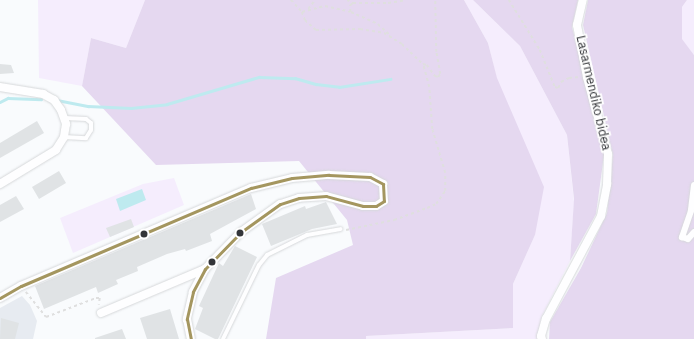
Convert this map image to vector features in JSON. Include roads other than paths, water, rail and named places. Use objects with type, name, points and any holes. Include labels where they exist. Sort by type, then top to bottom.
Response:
[{"type":"street","name":"Lasarmendiko bidea","points":[[542,339],[541,336],[546,319],[601,216],[608,154],[587,77],[577,25],[583,0]]},
{"type":"street","points":[[0,87],[43,94],[54,100],[65,118],[64,137],[56,150],[0,184]]},
{"type":"street","points":[[0,298],[21,286],[251,188],[292,178],[329,175],[370,176],[383,184],[384,201],[372,207],[326,196],[290,200],[241,232],[205,269],[188,305],[186,319],[191,339]]},
{"type":"street","points":[[694,185],[691,211],[682,237],[688,239],[694,232]]},
{"type":"street","points":[[100,309],[205,269]]},
{"type":"lane","points":[[64,137],[86,138],[91,130],[91,123],[86,119],[65,118]]},
{"type":"lane","points":[[223,339],[259,265],[267,255],[308,235],[340,229]]},
{"type":"water","points":[[142,189],[146,200],[120,211],[116,199]]},
{"type":"waterway","points":[[57,100],[88,106],[131,108],[167,104],[259,77],[295,78],[316,84],[339,87],[390,79]]},
{"type":"waterway","points":[[0,102],[8,98],[41,99]]}]
